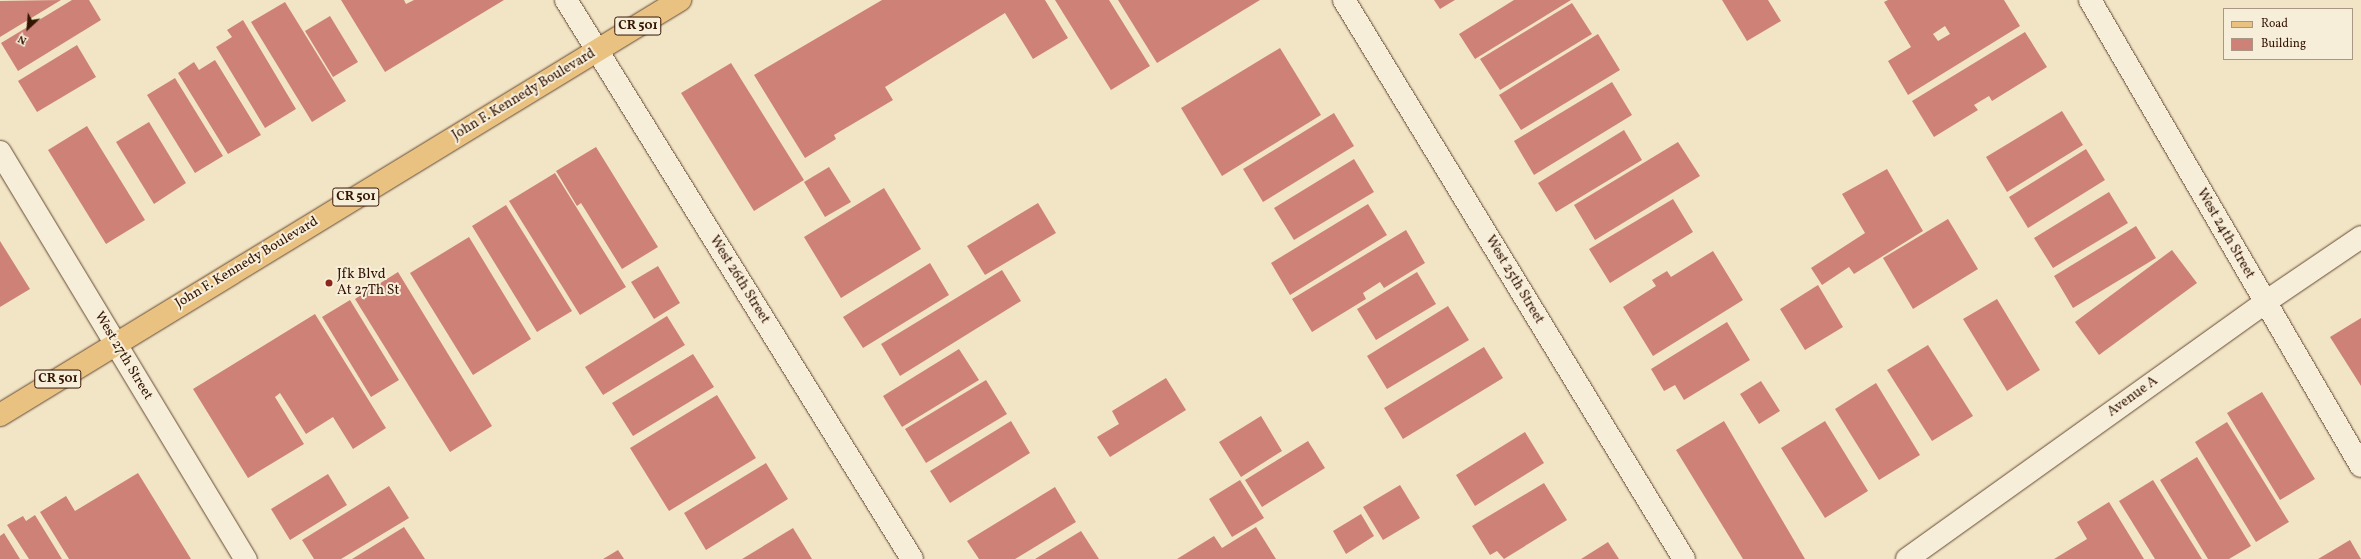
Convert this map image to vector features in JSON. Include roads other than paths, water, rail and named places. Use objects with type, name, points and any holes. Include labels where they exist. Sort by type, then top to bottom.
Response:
[{"type":"main road","name":"John F. Kennedy Boulevard","points":[[0,415],[680,0]]},
{"type":"street","name":"West 26th Street","points":[[566,0],[912,559]]},
{"type":"street","name":"West 25th Street","points":[[1344,0],[1684,559]]},
{"type":"street","name":"West 24th Street","points":[[2090,0],[2264,303],[2361,466]]},
{"type":"street","name":"West 27th Street","points":[[0,152],[246,559]]},
{"type":"street","name":"Avenue A","points":[[1906,559],[2264,303],[2361,237]]},
{"type":"place","name":"Jfk Blvd At 27Th St","points":[[329,283]]}]
